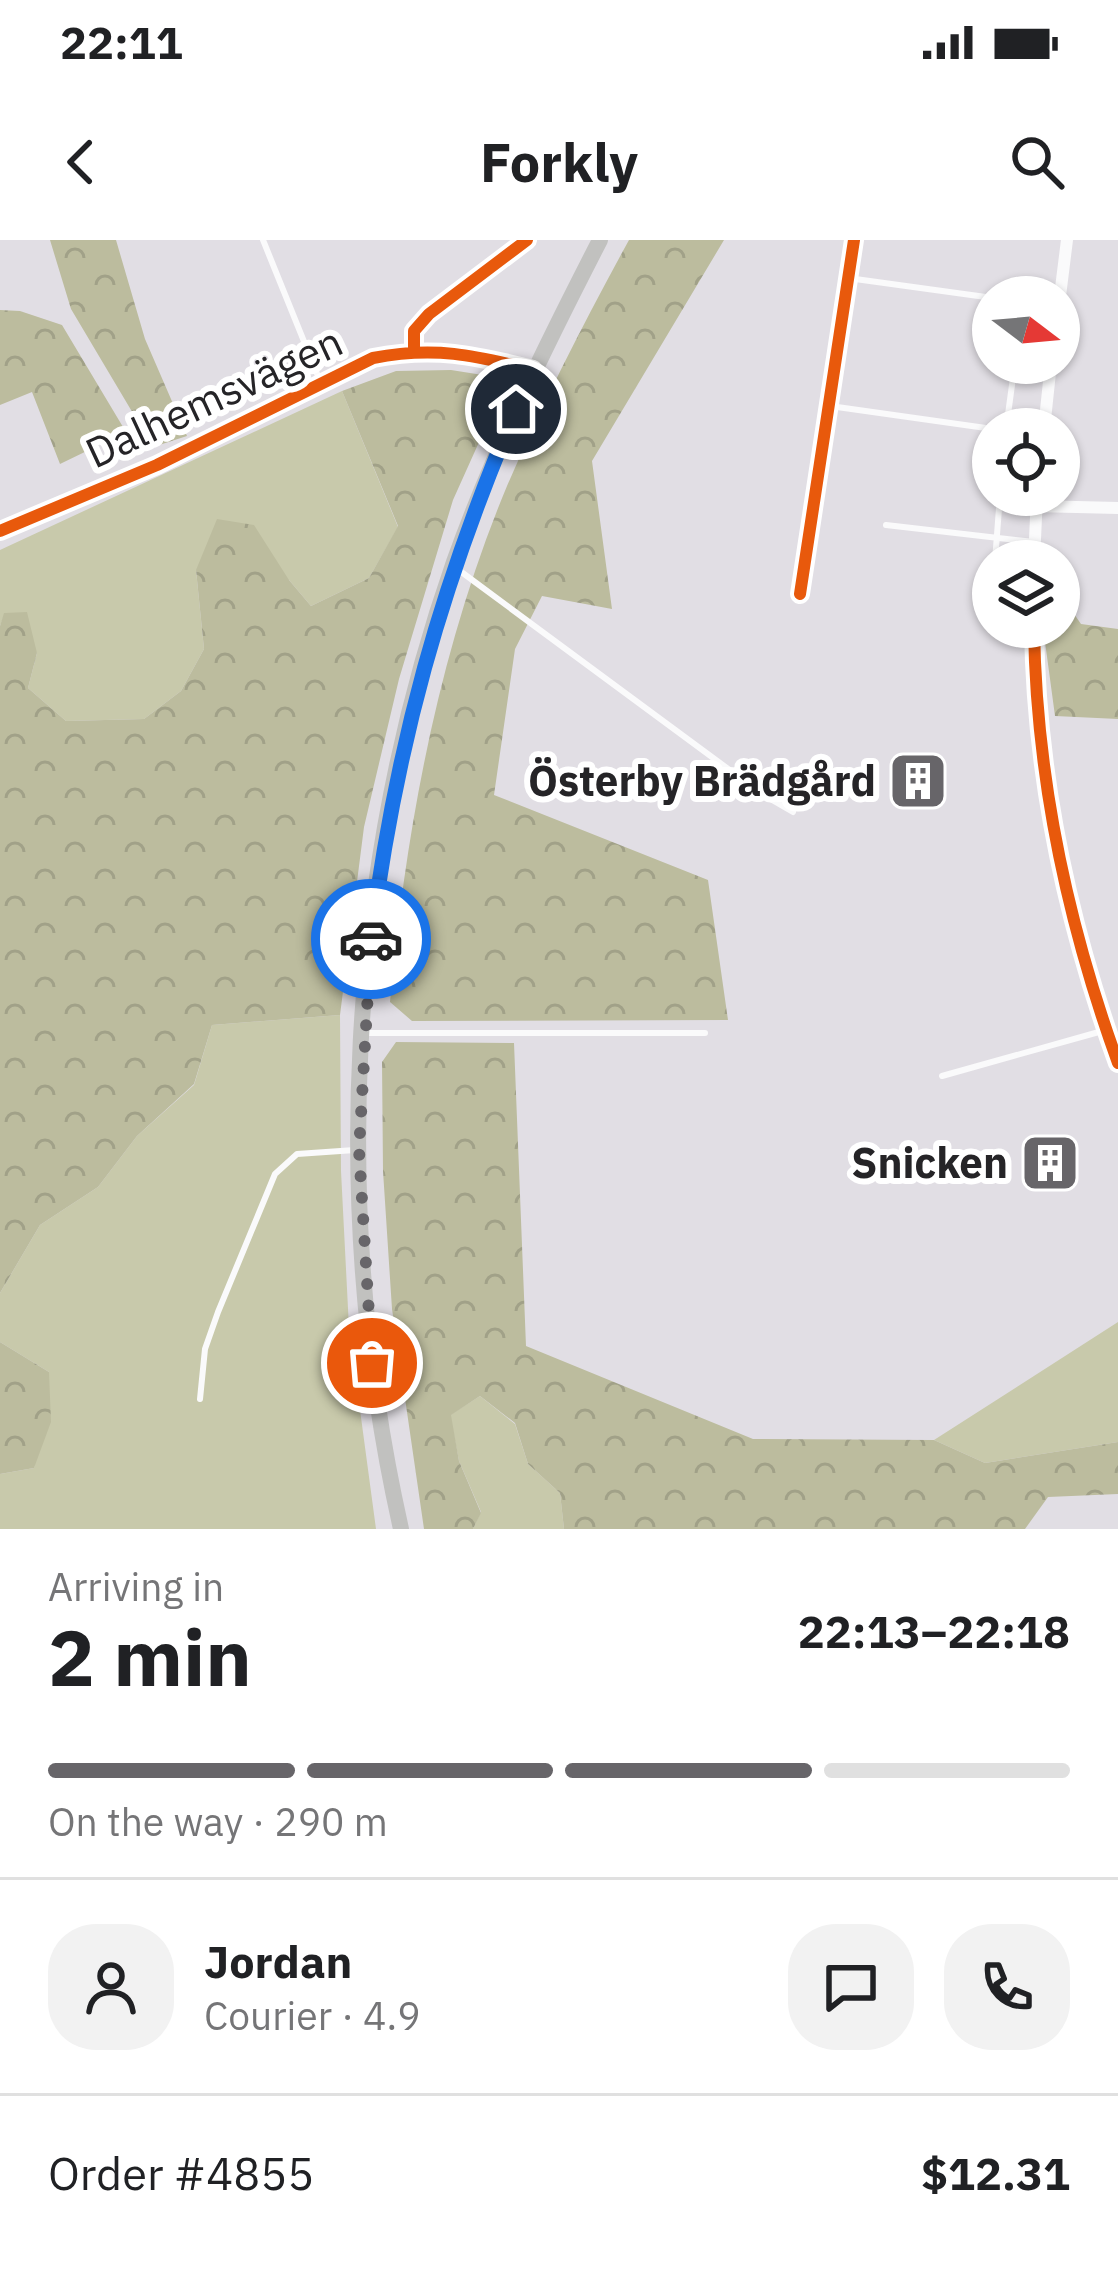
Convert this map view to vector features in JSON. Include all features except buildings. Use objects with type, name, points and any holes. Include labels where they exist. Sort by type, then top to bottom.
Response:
[{"type":"main road","points":[[400,1529],[372,1363],[359,1150],[363,1033],[380,863],[413,699],[453,566],[533,370],[600,240]]},
{"type":"main road","name":"Dalhemsvägen","points":[[0,530],[157,465],[374,358],[453,351],[533,370]]},
{"type":"street","points":[[800,594],[854,240]]},
{"type":"street","points":[[1062,276],[1067,240]]},
{"type":"street","points":[[1080,504],[1118,508]]},
{"type":"street","points":[[1035,648],[1045,790],[1072,922],[1118,1063]]},
{"type":"street","points":[[1104,1024],[1118,1018]]},
{"type":"lane","points":[[262,240],[321,382]]},
{"type":"lane","points":[[848,278],[972,295]]},
{"type":"lane","points":[[829,406],[972,426]]},
{"type":"lane","points":[[886,525],[990,540]]},
{"type":"lane","points":[[453,566],[761,794],[794,812]]},
{"type":"lane","points":[[942,1076],[1104,1024]]},
{"type":"lane","points":[[363,1033],[705,1033]]},
{"type":"lane","points":[[200,1399],[212,1330],[275,1174],[297,1154],[359,1150]]},
{"type":"green space","points":[[50,240],[116,240],[145,339],[187,436],[153,447],[71,309]]},
{"type":"green space","points":[[629,240],[724,240],[592,461],[612,609],[542,596],[515,649],[494,795],[708,880],[728,1020],[412,1021],[390,1002],[405,870],[444,675],[507,486]]},
{"type":"green space","points":[[0,310],[20,311],[62,325],[126,432],[60,464],[32,392],[0,405]]},
{"type":"green space","points":[[451,370],[489,376],[502,391],[453,500],[399,679],[364,827],[340,1015],[212,1025],[194,1084],[137,1136],[98,1187],[40,1225],[0,1293],[0,626],[4,613],[27,612],[37,653],[28,688],[66,721],[144,719],[181,691],[204,649],[196,570],[217,519],[254,525],[311,606],[369,578],[398,526],[342,391],[396,371]]},
{"type":"green space","points":[[342,391],[398,527],[369,578],[311,606],[289,580],[196,570],[204,649],[181,691],[144,719],[66,721],[28,688],[37,653],[5,613],[0,626],[0,550]]},
{"type":"green space","points":[[1080,623],[1118,629],[1118,719],[1055,716],[1046,648],[1080,648]]},
{"type":"green space","points":[[340,1015],[349,1328],[376,1529],[0,1529],[0,1474],[34,1468],[49,1372],[0,1342],[0,1293],[40,1225],[98,1187],[137,1136],[194,1085],[212,1025]]},
{"type":"green space","points":[[396,1042],[514,1043],[526,1346],[753,1439],[934,1440],[985,1463],[1118,1442],[1118,1494],[1048,1497],[1025,1529],[564,1529],[560,1493],[528,1464],[515,1423],[480,1396],[451,1415],[459,1461],[481,1513],[473,1529],[424,1529],[392,1309],[383,1171],[382,1062]]},
{"type":"green space","points":[[1118,1322],[1118,1442],[985,1463],[934,1440]]},
{"type":"green space","points":[[0,1342],[49,1372],[51,1422],[34,1468],[0,1474]]},
{"type":"green space","points":[[480,1396],[515,1424],[528,1464],[560,1493],[564,1529],[473,1529],[481,1512],[459,1461],[450,1415]]},
{"type":"cycle path","points":[[414,351],[414,331],[429,314],[527,240]]},
{"type":"cycle path","points":[[800,594],[854,240]]},
{"type":"cycle path","points":[[0,531],[157,465],[373,358],[454,354],[533,370]]},
{"type":"cycle path","points":[[1035,648],[1041,739],[1058,848],[1084,956],[1118,1063]]},
{"type":"way so far","points":[[371,939],[361,1070],[359,1200],[372,1363]]},
{"type":"place","name":"Österby Brädgård","points":[[918,781]]},
{"type":"place","name":"Snicken","points":[[1050,1163]]},
{"type":"route","points":[[371,939],[380,863],[413,699],[453,566],[516,409]]}]
